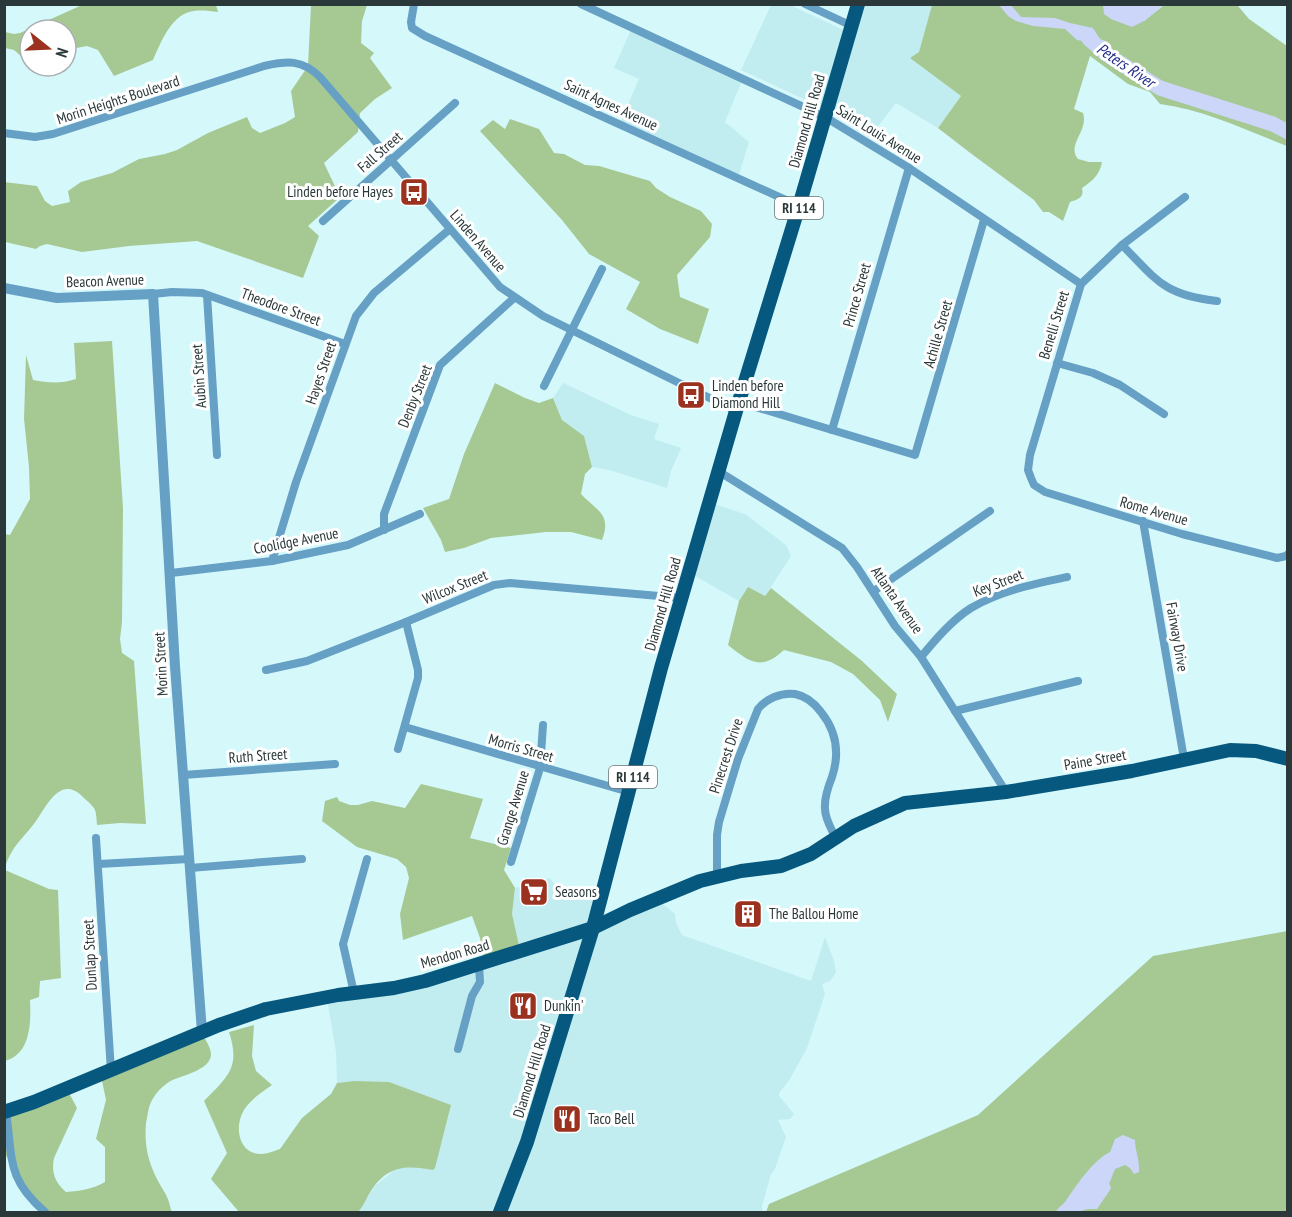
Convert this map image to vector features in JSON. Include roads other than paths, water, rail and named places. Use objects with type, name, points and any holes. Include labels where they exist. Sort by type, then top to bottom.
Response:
[{"type":"main road","name":"Diamond Hill Road","points":[[500,1212],[527,1142],[593,928],[661,668],[858,4]]},
{"type":"main road","name":"Paine Street","points":[[905,803],[1006,792],[1132,771],[1230,750],[1256,751],[1287,759]]},
{"type":"main road","name":"Mendon Road","points":[[5,1112],[111,1071],[202,1032],[281,1004],[394,988],[479,965],[593,928],[700,881],[741,871],[781,866],[811,854],[854,826],[905,803]]},
{"type":"street","name":"Saint Agnes Avenue","points":[[414,4],[412,28],[425,36],[799,206]]},
{"type":"street","name":"Saint Louis Avenue","points":[[581,4],[825,117],[909,168],[1081,284]]},
{"type":"street","points":[[806,4],[852,26]]},
{"type":"street","name":"Linden Avenue","points":[[238,75],[282,62],[292,61],[308,66],[320,77],[492,279],[514,298],[571,330],[737,406]]},
{"type":"street","name":"Morin Heights Boulevard","points":[[4,133],[35,137],[53,134],[238,75]]},
{"type":"street","name":"Fall Street","points":[[323,221],[455,103]]},
{"type":"street","name":"Prince Street","points":[[832,430],[909,168]]},
{"type":"street","name":"Benelli Street","points":[[1028,470],[1030,455],[1056,363],[1081,284],[1122,245],[1185,197]]},
{"type":"street","name":"Achille Street","points":[[832,430],[915,455],[984,220]]},
{"type":"street","name":"Hayes Street","points":[[272,561],[296,482],[345,344],[360,309],[374,293],[450,229]]},
{"type":"street","points":[[1122,245],[1156,281],[1175,292],[1195,299],[1217,301]]},
{"type":"street","points":[[544,386],[602,269]]},
{"type":"street","name":"Beacon Avenue","points":[[4,288],[57,298],[172,292],[207,295]]},
{"type":"street","name":"Morin Street","points":[[153,294],[183,776],[202,1032]]},
{"type":"street","name":"Theodore Street","points":[[207,295],[345,344]]},
{"type":"street","name":"Aubin Street","points":[[207,295],[217,455]]},
{"type":"street","name":"Denby Street","points":[[384,530],[384,514],[440,365],[514,298]]},
{"type":"street","points":[[1056,363],[1093,373],[1120,385],[1164,414]]},
{"type":"street","points":[[737,406],[832,430]]},
{"type":"street","name":"Rome Avenue","points":[[1028,470],[1034,485],[1045,492],[1093,508],[1277,558],[1287,555]]},
{"type":"street","name":"Atlanta Avenue","points":[[718,471],[842,548],[874,591],[896,626],[921,657],[1006,792]]},
{"type":"street","points":[[874,591],[990,511]]},
{"type":"street","name":"Coolidge Avenue","points":[[171,573],[272,561],[348,545],[420,514]]},
{"type":"street","name":"Fairway Drive","points":[[1143,521],[1184,759]]},
{"type":"street","name":"Key Street","points":[[921,657],[935,640],[969,609],[1025,585],[1067,577]]},
{"type":"street","name":"Wilcox Street","points":[[266,670],[307,661],[494,585],[510,583],[682,598]]},
{"type":"street","points":[[398,749],[418,678],[406,621]]},
{"type":"street","points":[[955,711],[1078,681]]},
{"type":"street","name":"Pinecrest Drive","points":[[717,877],[717,835],[738,759],[758,709],[774,697],[796,694],[806,698],[815,704],[832,725],[837,742],[835,767],[826,798],[825,812],[836,839]]},
{"type":"street","name":"Grange Avenue","points":[[511,862],[540,768],[543,725]]},
{"type":"street","name":"Morris Street","points":[[405,727],[629,792]]},
{"type":"street","name":"Ruth Street","points":[[183,776],[335,764]]},
{"type":"street","name":"Dunlap Street","points":[[96,838],[111,1071]]},
{"type":"street","points":[[99,864],[189,864],[302,859]]},
{"type":"street","points":[[354,993],[343,944],[367,859]]},
{"type":"street","points":[[458,1049],[472,996],[480,982],[479,965]]},
{"type":"street","points":[[5,1112],[16,1179],[29,1199],[45,1212]]},
{"type":"street","points":[[4,1152],[12,1161]]},
{"type":"waterway","name":"Peters River","points":[[1089,39],[1106,54],[1160,88],[1273,124],[1288,132]]},
{"type":"place","name":"Linden before Hayes","points":[[414,192]]},
{"type":"place","name":"Linden before Diamond Hill","points":[[691,395]]},
{"type":"place","name":"Seasons","points":[[534,892]]},
{"type":"place","name":"The Ballou Home","points":[[748,914]]},
{"type":"place","name":"Dunkin'","points":[[523,1006]]},
{"type":"place","name":"Taco Bell","points":[[567,1119]]}]
